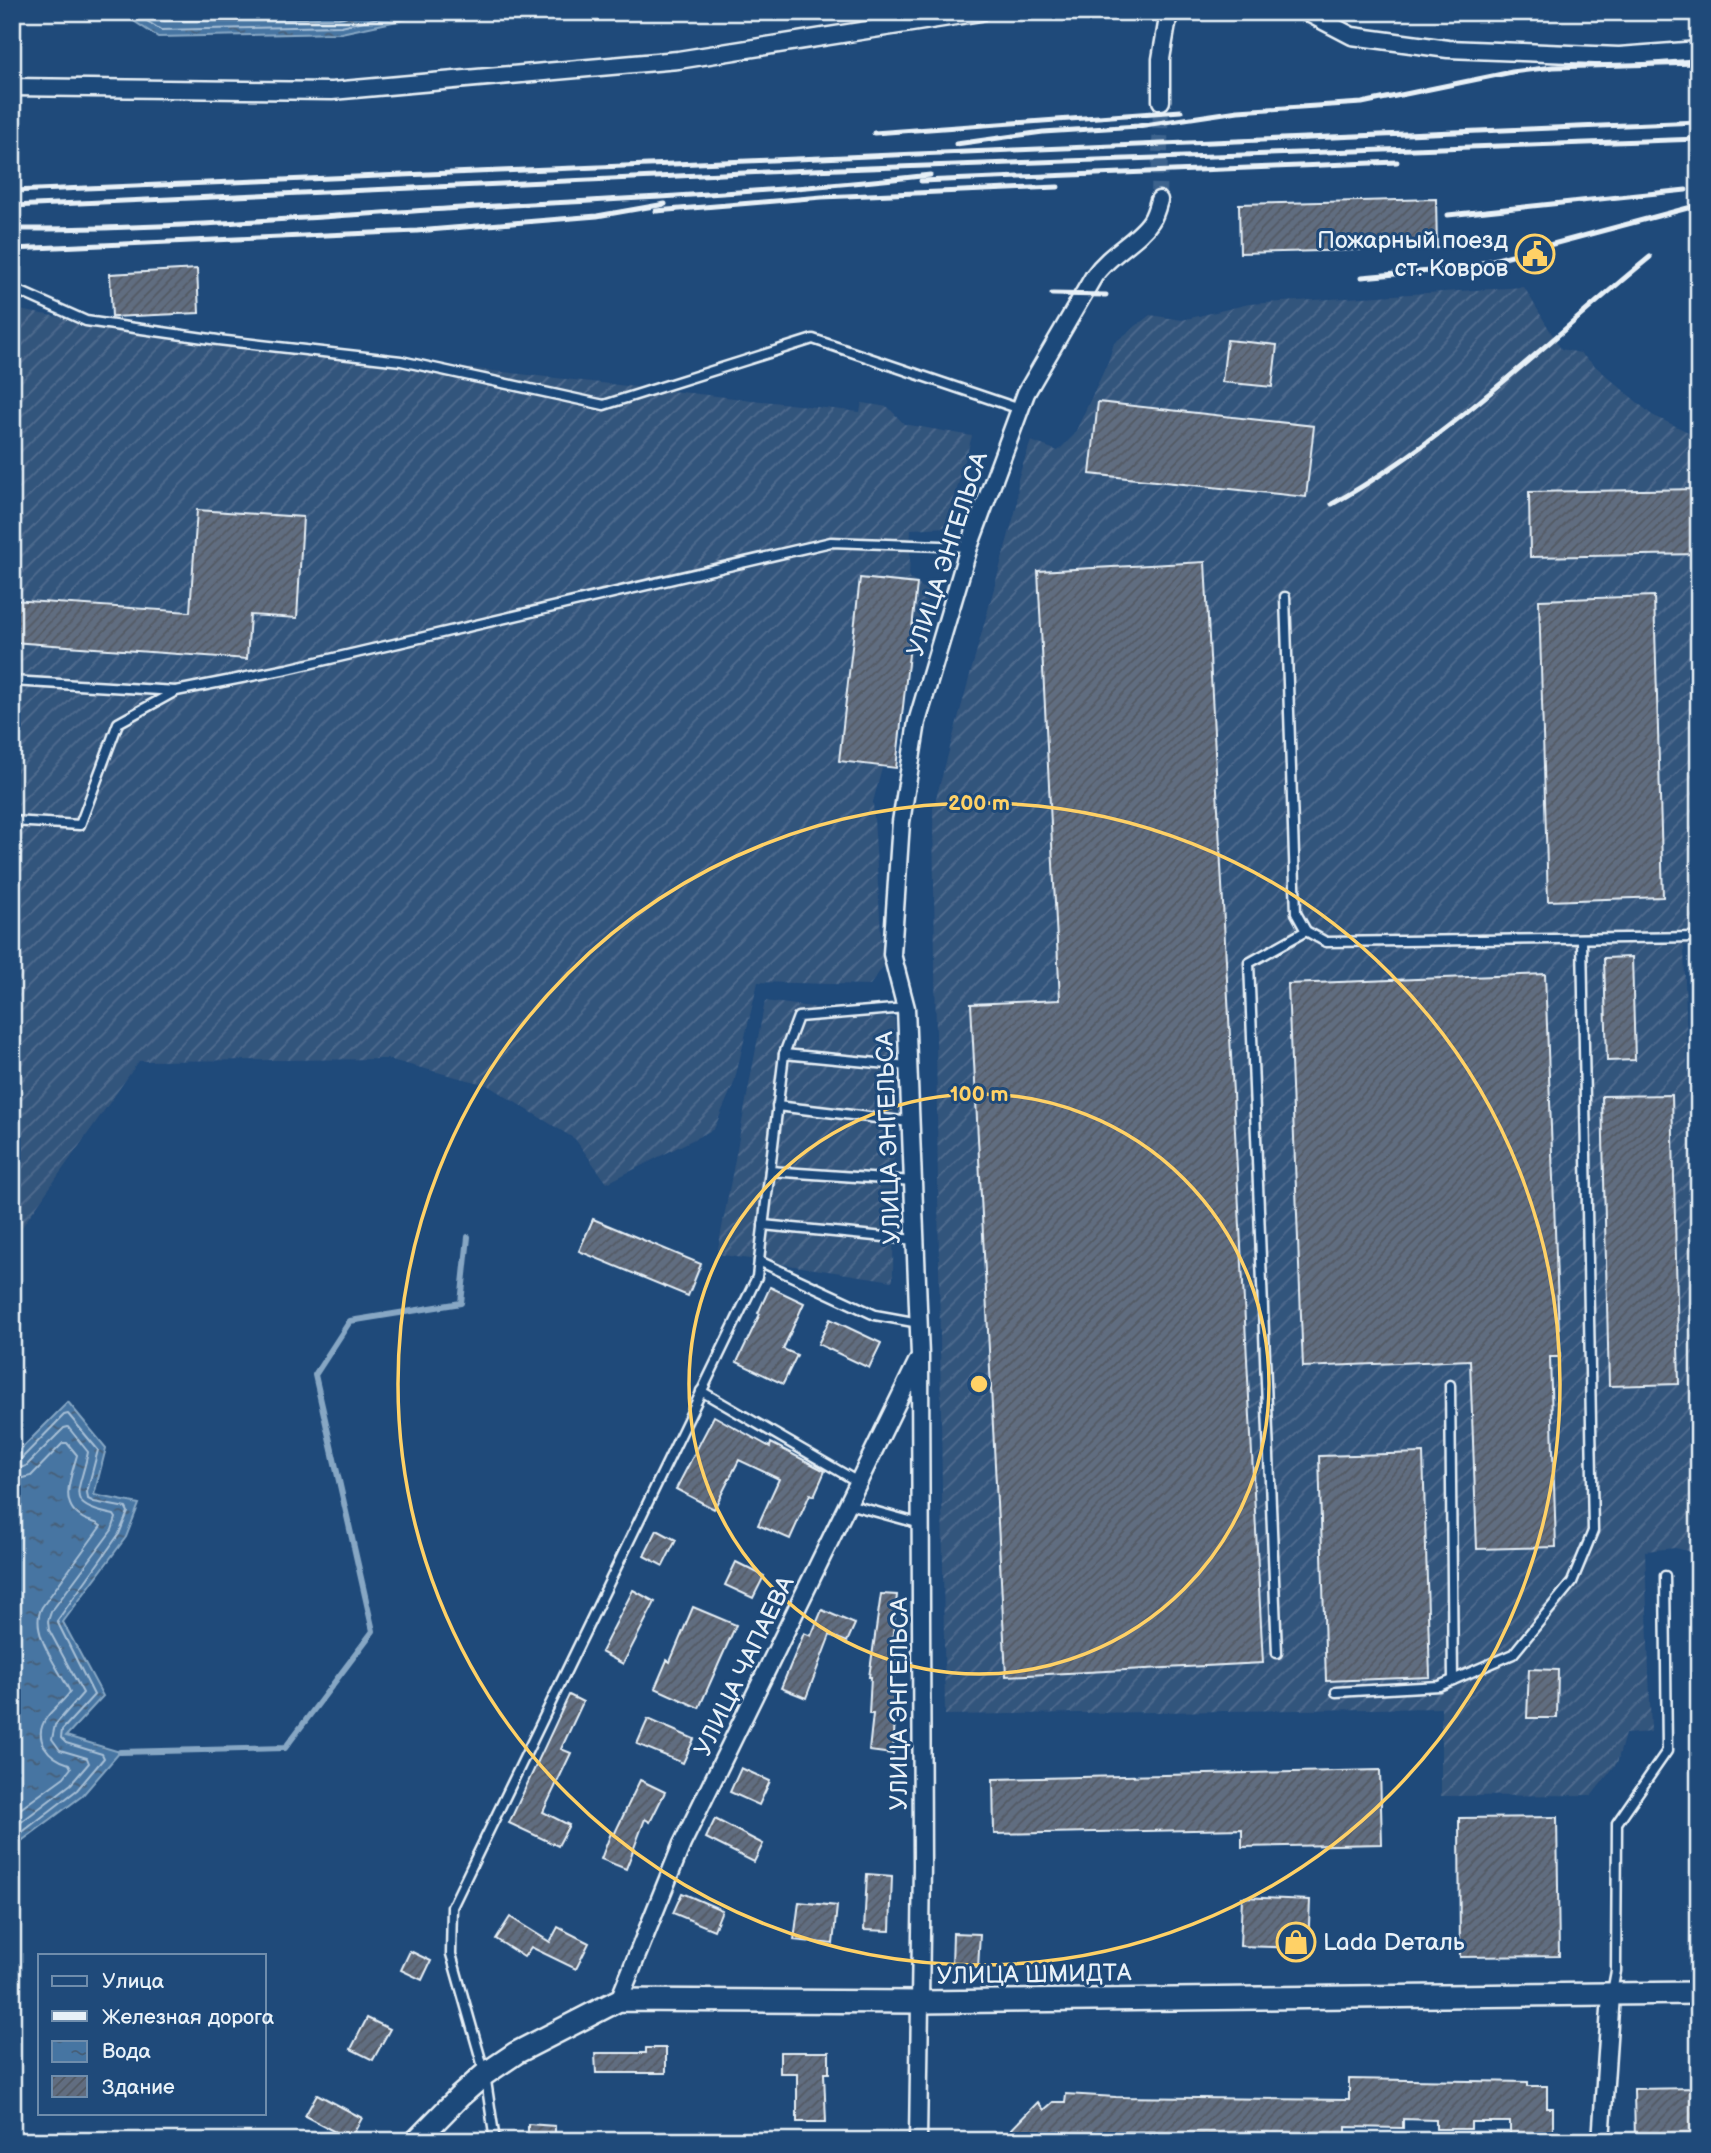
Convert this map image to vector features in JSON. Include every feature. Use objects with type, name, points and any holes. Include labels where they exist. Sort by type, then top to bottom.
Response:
[{"type":"main road","name":"УЛИЦА ШМИДТА","points":[[416,2141],[458,2097],[485,2074],[516,2053],[619,2000],[919,2002],[1699,1993]]},
{"type":"street","points":[[12,86],[332,91],[678,60],[981,12]]},
{"type":"street","points":[[1161,101],[1161,59],[1169,12]]},
{"type":"street","points":[[1306,12],[1352,36],[1448,49],[1619,56],[1699,50]]},
{"type":"street","name":"УЛИЦА ЭНГЕЛЬСА","points":[[918,2141],[922,1865],[920,1356],[905,1008],[892,954],[901,822],[917,722],[969,547],[1026,393],[1094,276],[1103,263],[1145,229],[1153,219],[1159,200]]},
{"type":"street","name":"УЛИЦА ЧАПАЕВА","points":[[619,2000],[682,1844],[920,1356]]},
{"type":"street","points":[[1601,2141],[1611,1995]]},
{"type":"lane","points":[[12,288],[86,321],[218,340],[401,361],[604,405],[813,339],[1020,409]]},
{"type":"lane","points":[[12,681],[176,691],[287,669],[831,542],[969,547]]},
{"type":"lane","points":[[1285,597],[1296,913],[1306,931],[1326,942],[1699,937]]},
{"type":"lane","points":[[12,821],[80,825],[118,723],[176,691]]},
{"type":"lane","points":[[1277,1653],[1249,962],[1306,931]]},
{"type":"lane","points":[[1336,1692],[1439,1686],[1513,1654],[1572,1582],[1593,1531],[1582,939]]},
{"type":"lane","points":[[495,2141],[485,2074],[451,1954],[453,1906],[757,1277],[784,1054],[798,1017],[905,1008]]},
{"type":"lane","points":[[784,1054],[908,1066]]},
{"type":"lane","points":[[778,1107],[910,1122]]},
{"type":"lane","points":[[770,1171],[913,1181]]},
{"type":"lane","points":[[763,1225],[915,1240]]},
{"type":"lane","points":[[759,1261],[876,1315],[919,1323]]},
{"type":"lane","points":[[1450,1385],[1453,1680]]},
{"type":"lane","points":[[701,1391],[859,1482]]},
{"type":"lane","points":[[848,1504],[921,1524]]},
{"type":"lane","points":[[1611,1995],[1616,1971],[1617,1824],[1667,1751],[1665,1576]]},
{"type":"shaded area","points":[[1524,287],[1561,349],[1580,353],[1652,415],[1699,437],[1699,944],[1684,946],[1690,1155],[1699,1156],[1699,1554],[1675,1548],[1645,1551],[1651,1732],[1625,1734],[1617,1763],[1592,1795],[1441,1796],[1441,1708],[945,1715],[933,809],[1017,505],[1018,479],[1031,441],[1058,451],[1074,435],[1114,343],[1150,315],[1182,320],[1249,304]]},
{"type":"shaded area","points":[[12,309],[155,333],[860,412],[862,403],[888,407],[904,424],[972,436],[946,527],[911,529],[909,578],[929,592],[873,802],[883,967],[870,985],[758,982],[734,1083],[714,1129],[607,1183],[575,1139],[487,1085],[387,1059],[139,1061],[12,1241]]},
{"type":"shaded area","points":[[765,1001],[895,1018],[893,1281],[717,1254]]},
{"type":"water","points":[[120,12],[440,12],[341,33],[158,37]]},
{"type":"water","points":[[68,1402],[106,1448],[94,1495],[139,1504],[126,1537],[63,1622],[103,1696],[66,1736],[120,1752],[82,1796],[12,1848],[12,1458]]},
{"type":"building","points":[[1436,199],[1437,248],[1240,253],[1239,204]]},
{"type":"building","points":[[197,269],[199,313],[112,317],[110,274]]},
{"type":"building","points":[[1227,340],[1277,345],[1272,387],[1222,382]]},
{"type":"building","points":[[1098,402],[1314,426],[1306,497],[1090,474]]},
{"type":"building","points":[[1699,489],[1699,554],[1530,557],[1529,492]]},
{"type":"building","points":[[197,510],[303,517],[297,618],[250,615],[247,659],[12,642],[12,600],[190,612]]},
{"type":"building","points":[[1205,562],[1263,1663],[1006,1676],[971,1004],[1060,1000],[1038,571]]},
{"type":"building","points":[[860,578],[917,584],[896,768],[839,761]]},
{"type":"building","points":[[1654,596],[1663,897],[1548,901],[1539,600]]},
{"type":"building","points":[[1632,957],[1635,1060],[1607,1061],[1604,958]]},
{"type":"building","points":[[1545,974],[1560,1357],[1550,1357],[1556,1547],[1477,1549],[1470,1360],[1303,1367],[1288,984]]},
{"type":"building","points":[[1672,1095],[1679,1384],[1609,1386],[1602,1096]]},
{"type":"building","points":[[593,1219],[701,1264],[688,1296],[579,1251]]},
{"type":"building","points":[[770,1287],[804,1303],[783,1349],[797,1355],[783,1384],[737,1362]]},
{"type":"building","points":[[830,1319],[881,1343],[869,1368],[818,1344]]},
{"type":"building","points":[[714,1416],[770,1447],[771,1443],[825,1471],[814,1496],[810,1494],[790,1539],[758,1525],[779,1479],[739,1460],[714,1509],[676,1489]]},
{"type":"building","points":[[1423,1453],[1430,1677],[1326,1681],[1319,1456]]},
{"type":"building","points":[[657,1530],[676,1540],[663,1566],[644,1556]]},
{"type":"building","points":[[736,1562],[764,1576],[753,1598],[725,1585]]},
{"type":"building","points":[[633,1590],[655,1602],[623,1664],[601,1652]]},
{"type":"building","points":[[881,1594],[897,1595],[891,1653],[897,1654],[891,1696],[896,1697],[893,1754],[869,1751],[873,1714],[869,1714],[869,1677]]},
{"type":"building","points":[[693,1607],[736,1625],[699,1708],[655,1688],[667,1660],[670,1662]]},
{"type":"building","points":[[822,1610],[855,1624],[847,1642],[830,1635],[806,1698],[781,1688],[804,1633],[811,1636]]},
{"type":"building","points":[[1529,1669],[1558,1670],[1557,1718],[1527,1718]]},
{"type":"building","points":[[569,1695],[583,1702],[561,1749],[571,1753],[543,1812],[569,1825],[558,1846],[509,1823]]},
{"type":"building","points":[[648,1719],[694,1739],[683,1763],[637,1744]]},
{"type":"building","points":[[741,1768],[770,1781],[759,1805],[730,1792]]},
{"type":"building","points":[[1380,1770],[1382,1844],[1242,1847],[1242,1829],[994,1834],[993,1779]]},
{"type":"building","points":[[640,1780],[665,1792],[650,1822],[645,1819],[626,1869],[601,1859],[611,1833],[614,1835]]},
{"type":"building","points":[[1557,1817],[1559,1956],[1460,1957],[1459,1818]]},
{"type":"building","points":[[715,1819],[763,1844],[754,1862],[706,1838]]},
{"type":"building","points":[[867,1874],[892,1876],[890,1931],[864,1930]]},
{"type":"building","points":[[682,1893],[722,1910],[714,1930],[673,1913]]},
{"type":"building","points":[[1242,1897],[1310,1900],[1308,1948],[1240,1946]]},
{"type":"building","points":[[799,1902],[837,1906],[833,1944],[794,1940]]},
{"type":"building","points":[[510,1917],[550,1942],[558,1927],[589,1943],[576,1969],[531,1947],[524,1957],[496,1939]]},
{"type":"building","points":[[953,1933],[980,1934],[978,1968],[952,1966]]},
{"type":"building","points":[[410,1951],[431,1961],[422,1980],[401,1970]]},
{"type":"building","points":[[367,2018],[390,2029],[373,2060],[351,2049]]},
{"type":"building","points":[[646,2048],[666,2048],[666,2073],[596,2073],[595,2053],[646,2053]]},
{"type":"building","points":[[780,2052],[829,2052],[829,2073],[824,2073],[826,2122],[797,2122],[797,2073],[780,2073]]},
{"type":"building","points":[[1349,2079],[1528,2082],[1528,2086],[1547,2086],[1547,2108],[1553,2108],[1553,2141],[1510,2141],[1510,2122],[1471,2122],[1471,2129],[1436,2129],[1436,2120],[1403,2119],[1403,2128],[1346,2127],[1346,2139],[1330,2138],[1330,2141],[1294,2141],[1294,2136],[1259,2136],[1258,2141],[1223,2141],[1223,2135],[1189,2135],[1189,2141],[1155,2141],[1155,2132],[1118,2132],[1118,2141],[1000,2141],[1038,2102],[1044,2110],[1053,2102],[1065,2102],[1066,2094],[1349,2100]]},
{"type":"building","points":[[1698,2088],[1698,2141],[1635,2141],[1634,2089]]},
{"type":"building","points":[[317,2094],[362,2118],[350,2140],[305,2116]]},
{"type":"building","points":[[528,2124],[555,2126],[555,2141],[528,2141]]},
{"type":"waterway","points":[[120,1752],[285,1748],[373,1631],[315,1375],[350,1321],[461,1303],[468,1237]]},
{"type":"tunnel","points":[[1159,200],[1161,101]]},
{"type":"railway","points":[[956,144],[1043,132],[1138,126],[1238,111],[1362,103],[1512,72],[1553,67],[1699,63]]},
{"type":"railway","points":[[874,133],[1181,111]]},
{"type":"railway","points":[[12,191],[1699,122]]},
{"type":"railway","points":[[12,206],[811,170],[1699,139]]},
{"type":"railway","points":[[921,181],[1397,162]]},
{"type":"railway","points":[[12,229],[237,222],[754,191],[930,175]]},
{"type":"railway","points":[[656,211],[822,197],[1058,187]]},
{"type":"railway","points":[[1448,215],[1686,190]]},
{"type":"railway","points":[[12,249],[417,231],[597,216],[665,204]]},
{"type":"railway","points":[[1362,277],[1463,268],[1699,205]]},
{"type":"railway","points":[[1332,504],[1375,478],[1456,420],[1650,257]]},
{"type":"railway","points":[[1052,294],[1106,295]]},
{"type":"place","name":"Пожарный поезд ст. Ковров","points":[[1535,254]]},
{"type":"place","name":"Lada Dеталь","points":[[1296,1942]]}]
